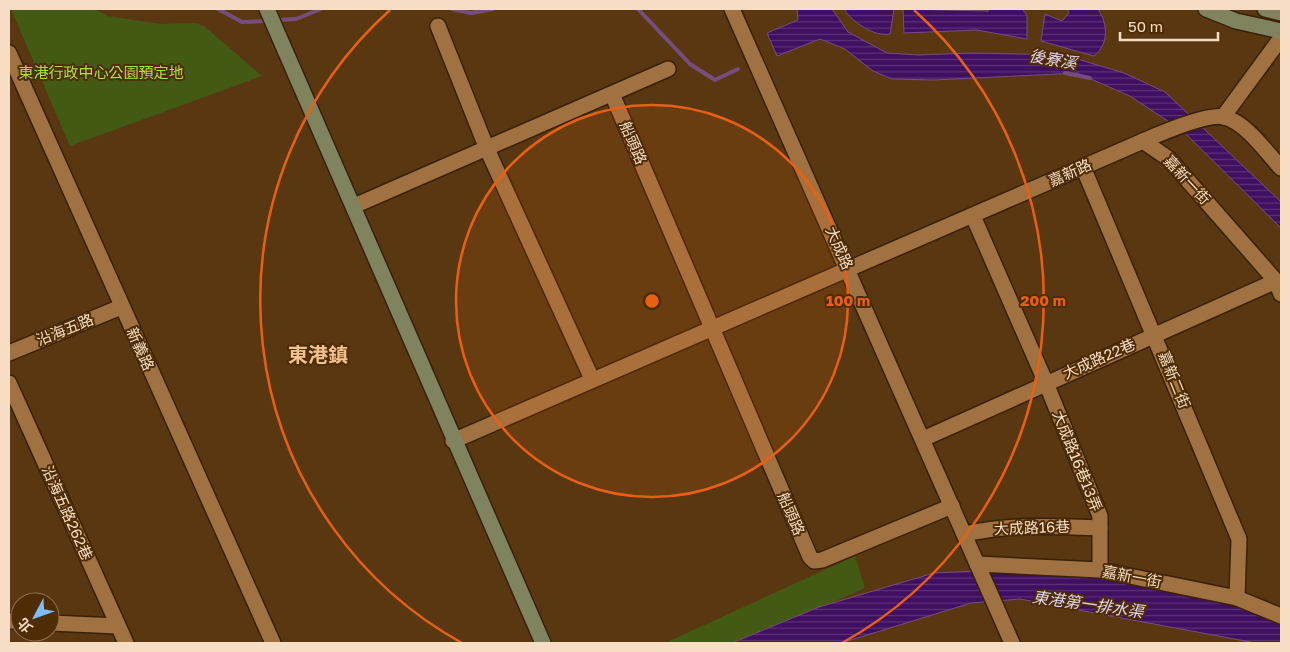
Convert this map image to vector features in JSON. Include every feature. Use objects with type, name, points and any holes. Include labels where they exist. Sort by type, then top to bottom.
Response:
[{"type":"main road","points":[[267,9],[354,206],[453,441],[543,643]]},
{"type":"main road","points":[[1206,9],[1236,21],[1281,31]]},
{"type":"main road","points":[[1265,9],[1281,13]]},
{"type":"street","name":"大成路","points":[[732,9],[849,270],[978,567]]},
{"type":"street","points":[[438,26],[488,149],[592,379]]},
{"type":"street","points":[[1281,38],[1223,117],[1242,126],[1281,168]]},
{"type":"street","name":"新義路","points":[[9,53],[14,79],[121,308],[273,643]]},
{"type":"street","points":[[354,206],[668,69]]},
{"type":"street","name":"船頭路","points":[[612,94],[810,557],[814,561],[822,560],[952,506]]},
{"type":"street","name":"嘉新路","points":[[849,270],[1150,138],[1202,120],[1223,117]]},
{"type":"street","name":"嘉新一街","points":[[1150,138],[1279,287]]},
{"type":"street","name":"嘉新二街","points":[[1084,167],[1239,539],[1237,598]]},
{"type":"street","name":"大成路16巷13弄","points":[[972,216],[1046,383],[1100,516],[1100,570]]},
{"type":"street","points":[[453,441],[592,379],[849,270]]},
{"type":"street","name":"大成路22巷","points":[[923,439],[1155,334],[1279,287]]},
{"type":"street","name":"沿海五路","points":[[9,353],[121,308]]},
{"type":"street","name":"沿海五路262巷","points":[[9,383],[126,643]]},
{"type":"street","name":"大成路16巷","points":[[964,534],[998,527],[1052,526],[1100,528]]},
{"type":"street","points":[[978,567],[1012,643]]},
{"type":"street","name":"嘉新一街","points":[[978,567],[1100,570],[1237,598],[1281,616]]},
{"type":"street","points":[[60,623],[118,626]]},
{"type":"green space","name":"東港行政中心公園預定地","points":[[11,9],[94,9],[108,16],[160,24],[196,23],[204,26],[262,76],[70,146]]},
{"type":"green space","points":[[855,556],[865,588],[742,643],[665,643]]},
{"type":"water","points":[[797,9],[832,9],[848,32],[887,53],[918,55],[972,53],[1064,55],[1124,73],[1165,92],[1281,202],[1281,228],[1183,131],[1130,96],[1077,73],[934,80],[892,79],[873,71],[845,49],[820,39],[777,56],[767,33],[798,20]]},
{"type":"water","points":[[844,9],[894,9],[890,34],[877,33],[864,28],[852,19]]},
{"type":"water","points":[[903,9],[988,11],[990,9],[1022,9],[1027,15],[1027,39],[977,30],[904,33]]},
{"type":"water","points":[[1067,9],[1098,9],[1104,21],[1105,34],[1102,46],[1094,56],[1041,41],[1045,14],[1062,21],[1069,13]]},
{"type":"water","name":"東港第一排水渠","points":[[1000,570],[1104,576],[1276,615],[1281,618],[1281,643],[1256,643],[1020,599],[971,603],[841,643],[732,643],[819,607],[934,573]]},
{"type":"waterway","points":[[218,9],[242,22],[269,21]]},
{"type":"waterway","name":"後寮溪","points":[[276,20],[296,19],[321,9]]},
{"type":"waterway","name":"後寮溪","points":[[452,9],[471,13],[493,9]]},
{"type":"waterway","name":"後寮溪","points":[[638,9],[690,64],[715,80],[738,69]]},
{"type":"waterway","name":"後寮溪","points":[[1065,73],[1090,78]]},
{"type":"district","name":"東港鎮","points":[[318,355]]}]
